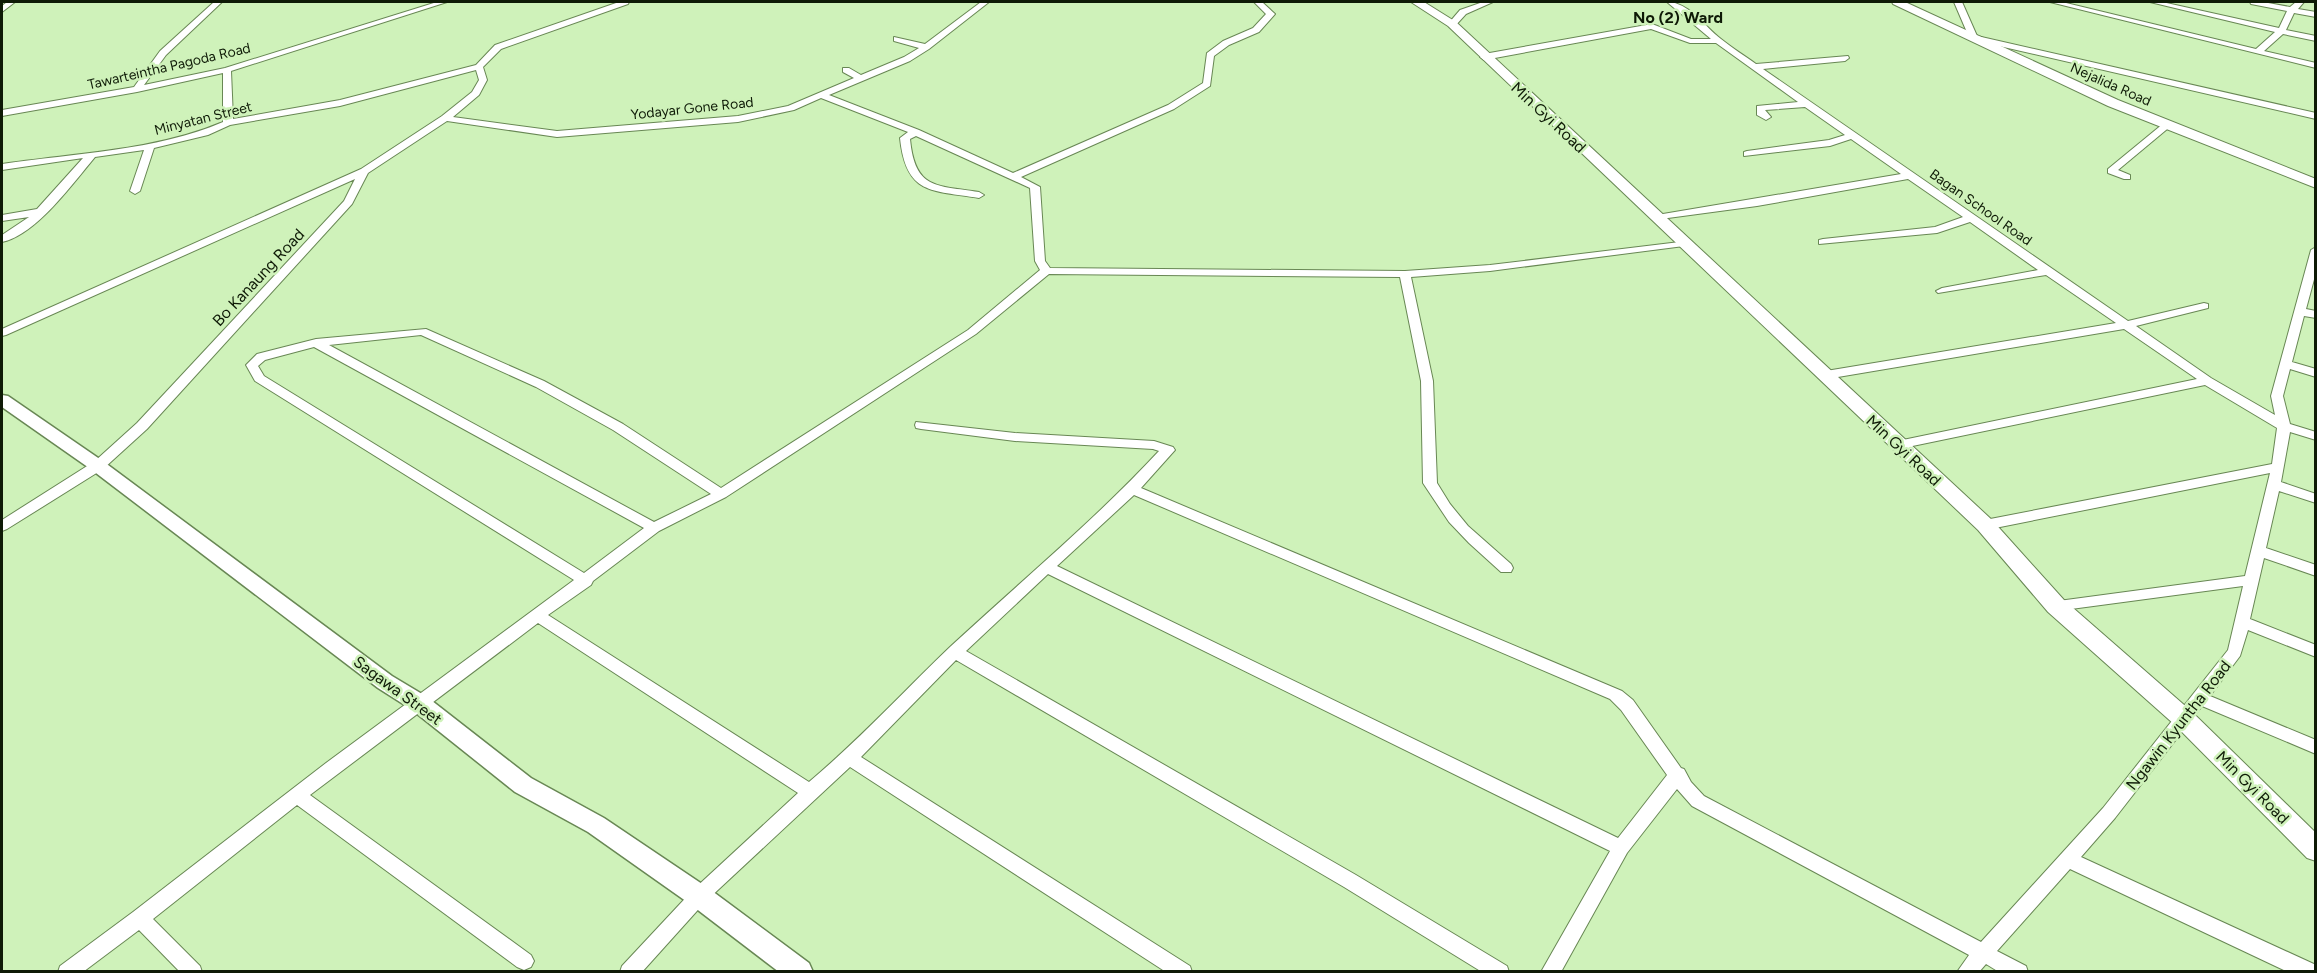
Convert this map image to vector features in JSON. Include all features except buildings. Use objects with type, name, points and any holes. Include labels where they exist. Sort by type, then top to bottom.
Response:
[{"type":"main road","name":"Min Gyi Road","points":[[1417,2],[1452,24],[1985,525],[2056,606],[2183,718],[2315,850]]},
{"type":"main road","name":"Nejalida Road","points":[[1897,2],[2113,103],[2316,184]]},
{"type":"street","points":[[2,10],[11,2]]},
{"type":"street","points":[[137,89],[145,74],[219,2]]},
{"type":"street","name":"Tawarteintha Pagoda Road","points":[[2,113],[137,89],[227,69],[443,2]]},
{"type":"street","points":[[478,67],[498,47],[625,2]]},
{"type":"street","name":"Yodayar Gone Road","points":[[445,118],[557,134],[738,119],[791,108],[907,59],[985,2]]},
{"type":"street","points":[[1015,176],[1171,107],[1207,84],[1210,55],[1226,43],[1256,30],[1270,14],[1258,2]]},
{"type":"street","points":[[1452,24],[1463,12],[1489,2]]},
{"type":"street","name":"Bagan School Road","points":[[1671,2],[1690,15],[1718,41],[1806,104],[2207,381],[2284,426],[2316,436]]},
{"type":"street","points":[[1958,2],[1975,38],[2036,50],[2208,94],[2316,116]]},
{"type":"street","points":[[2054,2],[2316,66]]},
{"type":"street","points":[[2084,9],[2093,2]]},
{"type":"street","points":[[2154,2],[2316,39]]},
{"type":"street","points":[[2254,2],[2316,15]]},
{"type":"street","points":[[2257,52],[2281,32],[2292,10],[2300,2]]},
{"type":"street","points":[[1485,57],[1652,26],[1690,41],[1718,41]]},
{"type":"street","points":[[897,39],[926,47]]},
{"type":"street","points":[[1755,67],[1845,58]]},
{"type":"street","name":"Bo Kanaung Road","points":[[2,526],[98,465],[142,426],[348,202],[364,171],[445,118],[476,93],[483,80],[478,67]]},
{"type":"street","name":"Minyatan Street","points":[[2,167],[150,146],[205,133],[228,123],[340,103],[478,67]]},
{"type":"street","points":[[227,69],[228,123]]},
{"type":"street","points":[[846,70],[862,79]]},
{"type":"street","points":[[145,74],[175,80]]},
{"type":"street","points":[[823,96],[916,132],[1035,187],[1040,261],[1046,271]]},
{"type":"street","points":[[1766,117],[1760,114],[1760,108],[1806,104]]},
{"type":"street","points":[[2316,108],[2311,109],[2316,116]]},
{"type":"street","points":[[2127,177],[2111,171],[2167,125]]},
{"type":"street","points":[[916,132],[905,138],[906,159],[912,175],[922,184],[979,195]]},
{"type":"street","points":[[1747,154],[1830,143],[1852,136]]},
{"type":"street","points":[[135,190],[150,146]]},
{"type":"street","points":[[2,239],[25,226],[91,156]]},
{"type":"street","points":[[2,333],[364,171]]},
{"type":"street","points":[[1657,218],[1909,176]]},
{"type":"street","points":[[2,218],[38,212]]},
{"type":"street","points":[[1823,242],[1937,230],[1971,218]]},
{"type":"street","points":[[68,972],[297,795],[654,528],[721,494],[972,332],[1046,271],[1405,274],[1490,268],[1684,243]]},
{"type":"street","name":"Ngawin Kyuntha Road","points":[[1966,972],[2109,813],[2235,652],[2278,467],[2284,426],[2277,396],[2300,310],[2313,273],[2316,250]]},
{"type":"street","points":[[1942,291],[2048,271]]},
{"type":"street","points":[[1405,274],[1427,381],[1430,483],[1454,519],[1482,548],[1506,568]]},
{"type":"street","points":[[1826,375],[2127,325],[2204,306]]},
{"type":"street","points":[[2300,310],[2316,315]]},
{"type":"street","points":[[586,581],[259,378],[252,365],[261,357],[316,343],[422,331],[540,384],[618,427],[721,494]]},
{"type":"street","points":[[316,343],[654,528]]},
{"type":"street","points":[[2286,364],[2316,373]]},
{"type":"street","points":[[1898,445],[2207,381]]},
{"type":"street","name":"Sagawa Street","points":[[2,400],[98,465],[210,553],[385,682],[419,703],[523,785],[596,825],[699,896],[800,972]]},
{"type":"street","points":[[629,972],[699,896],[849,758],[955,652],[1132,489],[1168,450],[1155,446],[1015,437],[921,425]]},
{"type":"street","points":[[1985,525],[2278,467]]},
{"type":"street","points":[[2274,484],[2316,499]]},
{"type":"street","points":[[1132,489],[1616,695],[1627,705],[1685,787],[1698,801],[2019,972]]},
{"type":"street","points":[[2259,551],[2316,571]]},
{"type":"street","points":[[1048,568],[1621,848]]},
{"type":"street","points":[[2056,606],[2252,580]]},
{"type":"street","points":[[537,615],[810,792]]},
{"type":"street","points":[[2242,622],[2316,651]]},
{"type":"street","points":[[955,652],[1350,881],[1500,972]]},
{"type":"street","points":[[2199,698],[2316,747]]},
{"type":"street","points":[[849,758],[1183,972]]},
{"type":"street","points":[[1550,972],[1621,848],[1678,774]]},
{"type":"street","points":[[297,795],[524,961]]},
{"type":"street","points":[[2067,859],[2310,972]]},
{"type":"street","points":[[140,918],[193,972]]},
{"type":"district","name":"No (2) Ward","points":[[1678,17]]}]
